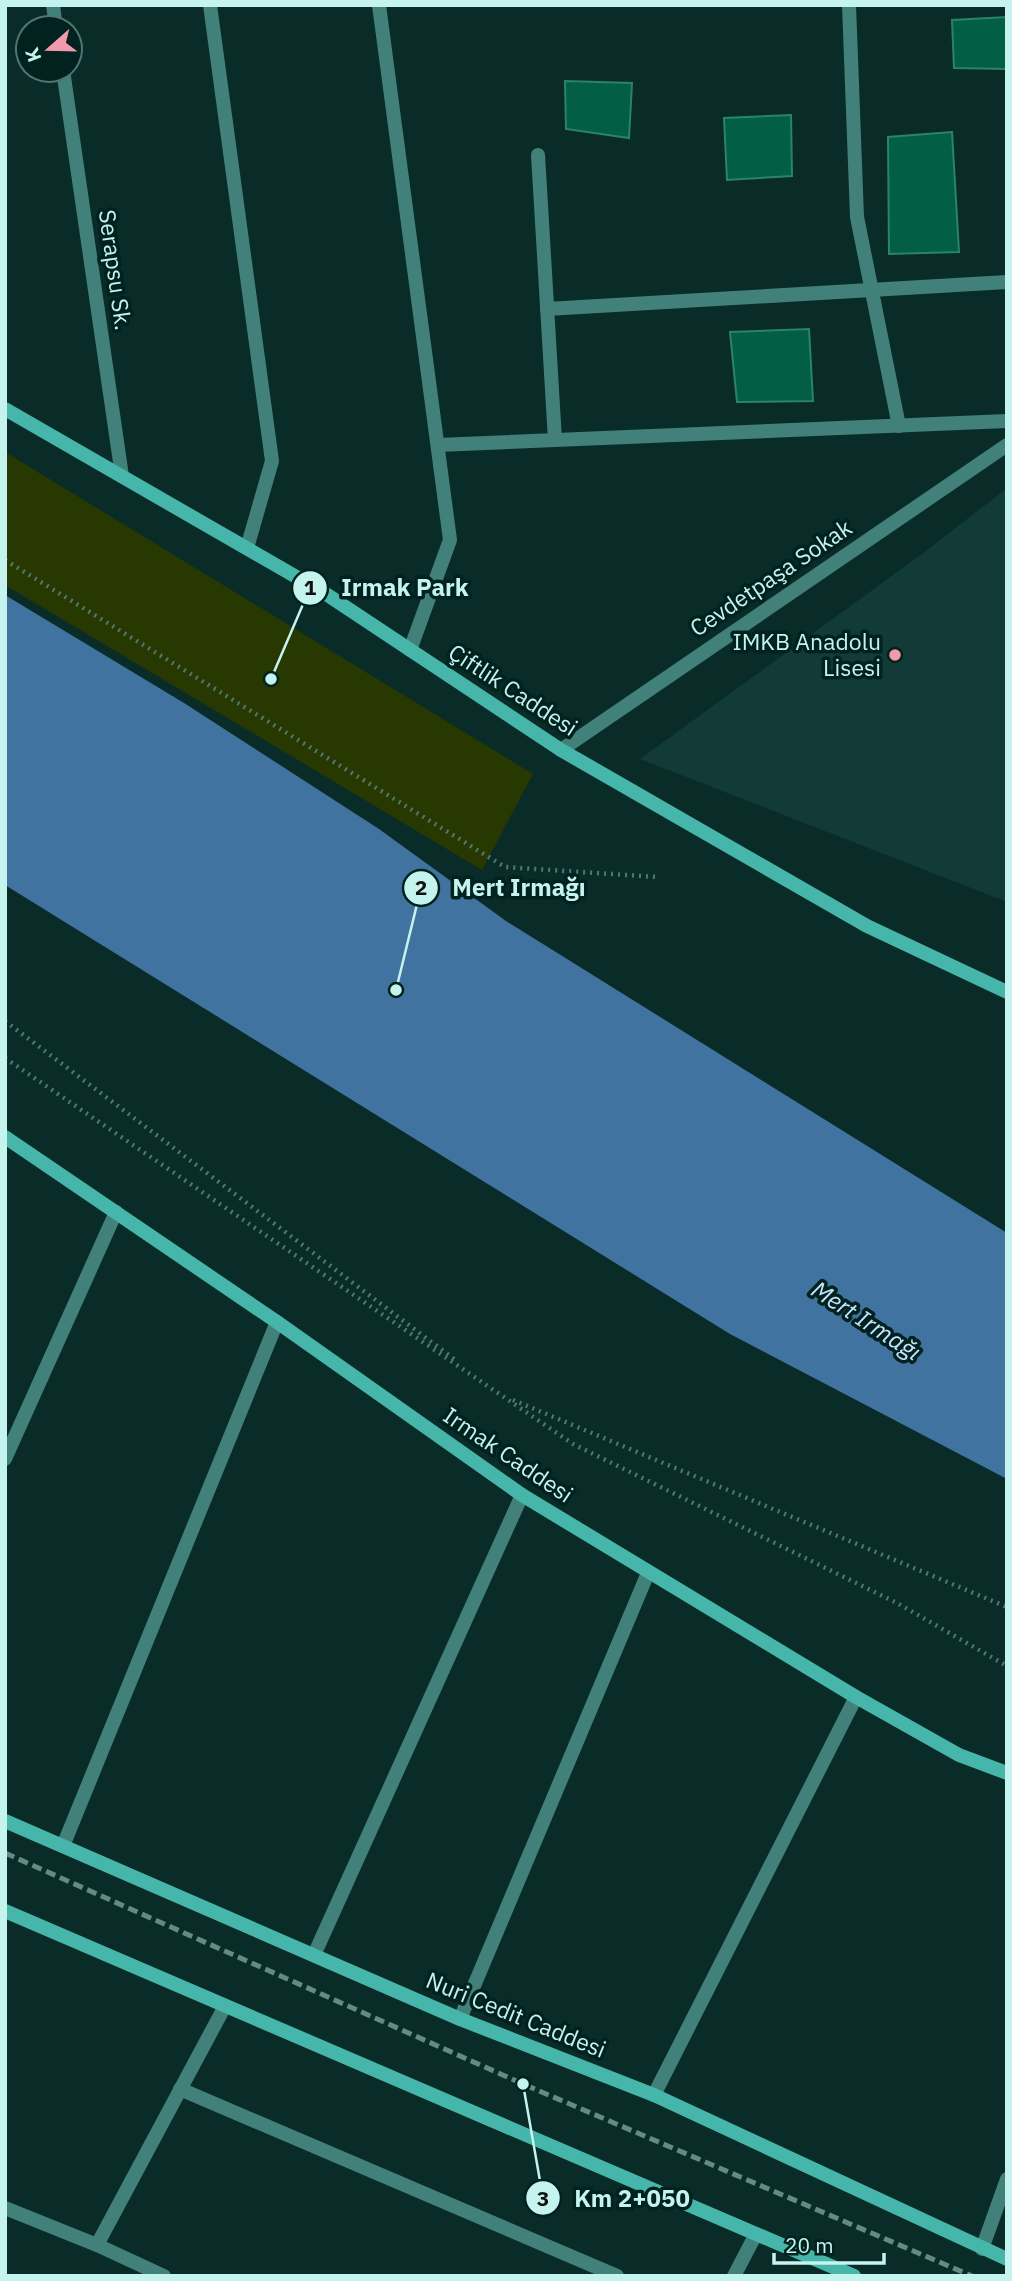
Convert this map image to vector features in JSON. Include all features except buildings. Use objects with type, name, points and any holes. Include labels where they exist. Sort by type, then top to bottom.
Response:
[{"type":"main road","name":"Çiftlik Caddesi","points":[[5,408],[326,594],[561,750],[867,926],[1007,992]]},
{"type":"main road","name":"Irmak Caddesi","points":[[5,1137],[277,1322],[522,1495],[856,1697],[959,1755],[1007,1773]]},
{"type":"main road","name":"Nuri Cedit Caddesi","points":[[5,1821],[460,2019],[654,2095],[1007,2259]]},
{"type":"main road","points":[[5,1911],[854,2276]]},
{"type":"street","points":[[210,5],[272,461],[247,548]]},
{"type":"street","points":[[379,5],[450,540],[410,650]]},
{"type":"street","points":[[849,5],[857,218],[899,426]]},
{"type":"street","name":"Serapsu Sk.","points":[[64,84],[122,476]]},
{"type":"street","points":[[538,155],[555,440]]},
{"type":"street","points":[[547,309],[1007,282]]},
{"type":"street","points":[[438,445],[1007,421]]},
{"type":"street","name":"Cevdetpaşa Sokak","points":[[561,750],[1007,445]]},
{"type":"street","points":[[5,1459],[11,1432],[116,1212]]},
{"type":"street","points":[[63,1846],[277,1322]]},
{"type":"street","points":[[314,1955],[522,1495]]},
{"type":"street","points":[[460,2019],[648,1573]]},
{"type":"street","points":[[654,2095],[856,1697]]},
{"type":"street","points":[[97,2245],[225,2006]]},
{"type":"street","points":[[180,2089],[617,2276]]},
{"type":"street","points":[[982,2249],[1007,2179]]},
{"type":"street","points":[[5,2208],[97,2245],[164,2276]]},
{"type":"street","points":[[734,2276],[756,2234]]},
{"type":"path","points":[[5,560],[505,867],[657,877]]},
{"type":"path","points":[[5,1021],[503,1396],[1007,1606]]},
{"type":"path","points":[[5,1058],[573,1444],[897,1603],[1007,1666]]},
{"type":"shaded area","name":"IMKB Anadolu Lisesi","points":[[1007,488],[1007,902],[640,759],[926,551]]},
{"type":"green space","points":[[5,452],[533,774],[482,870],[5,585]]},
{"type":"water","points":[[5,595],[184,703],[379,829],[506,921],[1007,1233],[1007,1479],[730,1334],[5,885]]},
{"type":"railway","points":[[5,1853],[523,2084],[972,2276]]},
{"type":"place","name":"IMKB Anadolu Lisesi","points":[[895,655]]},
{"type":"place","name":"Irmak Park","points":[[271,679]]},
{"type":"place","name":"Mert Irmağı","points":[[396,990]]},
{"type":"place","name":"Km 2+050","points":[[523,2084]]}]
